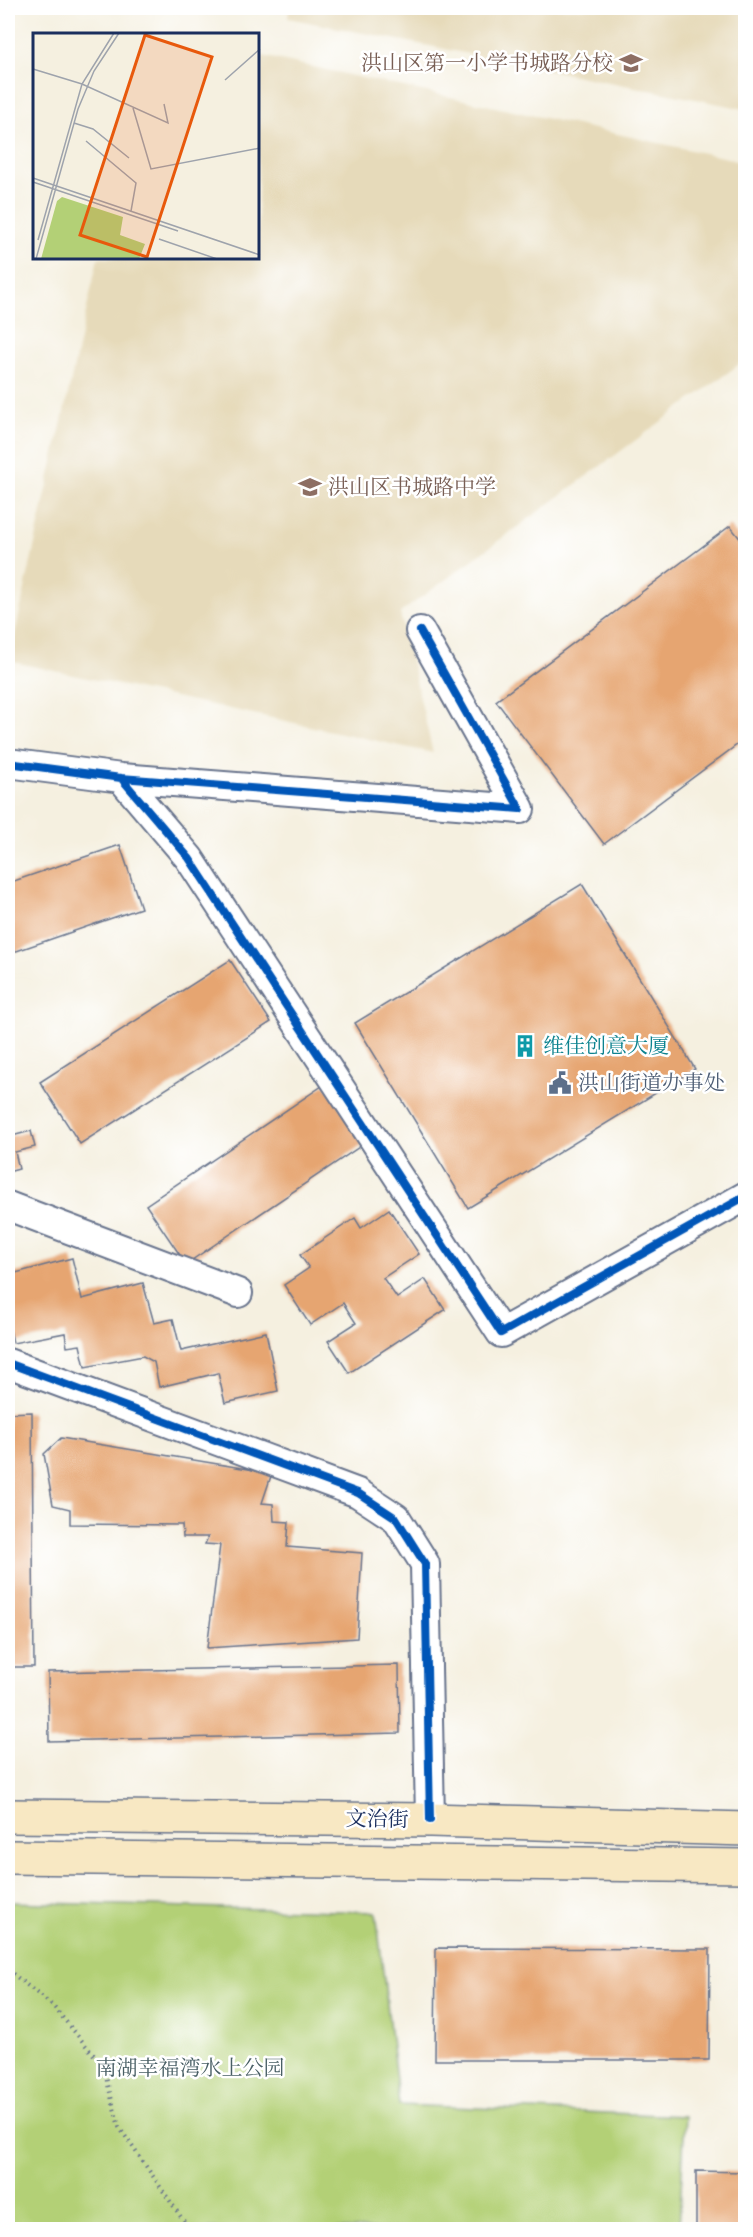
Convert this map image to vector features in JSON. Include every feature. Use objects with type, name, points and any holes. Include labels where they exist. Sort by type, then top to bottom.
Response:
[{"type":"main road","name":"文治街","points":[[8,1816],[430,1820],[746,1829]]},
{"type":"main road","name":"文治街","points":[[8,1857],[746,1866]]},
{"type":"street","points":[[8,763],[121,778],[520,809],[420,631]]},
{"type":"street","points":[[121,778],[189,858],[501,1333],[746,1196]]},
{"type":"street","points":[[8,1206],[238,1293]]},
{"type":"street","points":[[8,1363],[358,1493],[396,1518],[425,1564],[430,1820]]},
{"type":"path","points":[[8,1970],[53,2006],[103,2066],[119,2127],[190,2229]]},
{"type":"shaded area","name":"洪山区第一小学书城路分校","points":[[289,8],[745,8],[745,109],[288,18]]},
{"type":"shaded area","name":"洪山区书城路中学","points":[[260,55],[745,162],[745,360],[400,613],[433,753],[9,661],[98,260],[260,260]]},
{"type":"green space","name":"南湖幸福湾水上公园","points":[[8,1902],[376,1912],[399,2105],[685,2116],[679,2229],[8,2229]]},
{"type":"building","points":[[730,526],[746,546],[746,738],[604,844],[496,701]]},
{"type":"building","points":[[120,845],[141,908],[8,954],[8,883]]},
{"type":"building","name":"维佳创意大厦","points":[[582,884],[695,1069],[468,1208],[355,1023]]},
{"type":"building","points":[[230,960],[271,1022],[80,1144],[40,1082]]},
{"type":"building","points":[[325,1084],[365,1143],[186,1264],[146,1205]]},
{"type":"building","points":[[31,1131],[35,1147],[15,1152],[19,1169],[8,1172],[8,1137]]},
{"type":"building","points":[[389,1209],[419,1254],[383,1278],[397,1298],[425,1279],[445,1310],[349,1373],[328,1341],[356,1323],[343,1303],[310,1325],[284,1285],[309,1268],[300,1255],[355,1218],[361,1228]]},
{"type":"building","points":[[72,1258],[82,1299],[143,1283],[154,1323],[173,1319],[181,1351],[266,1332],[278,1391],[225,1403],[218,1373],[159,1387],[154,1362],[143,1356],[85,1367],[80,1345],[67,1347],[65,1333],[13,1343],[8,1320],[8,1275]]},
{"type":"building","points":[[32,1412],[34,1667],[8,1667],[8,1413]]},
{"type":"building","points":[[61,1438],[272,1473],[262,1503],[273,1504],[274,1521],[289,1522],[287,1547],[362,1553],[357,1638],[207,1648],[220,1545],[205,1544],[208,1537],[183,1537],[182,1525],[70,1524],[70,1509],[53,1505],[44,1454]]},
{"type":"building","points":[[399,1665],[400,1733],[49,1741],[48,1672]]},
{"type":"building","points":[[436,1948],[710,1949],[709,2060],[435,2060]]},
{"type":"building","points":[[696,2171],[746,2172],[746,2230],[696,2230]]},
{"type":"cycle path","points":[[8,763],[121,778],[520,809],[420,631]]},
{"type":"cycle path","points":[[121,778],[189,858],[501,1333],[746,1196]]},
{"type":"cycle path","points":[[8,1363],[358,1493],[396,1518],[425,1564],[430,1820]]},
{"type":"place","name":"洪山区第一小学书城路分校","points":[[631,63]]},
{"type":"place","name":"洪山区书城路中学","points":[[310,487]]},
{"type":"place","name":"维佳创意大厦","points":[[525,1046]]},
{"type":"place","name":"洪山街道办事处","points":[[560,1083]]}]
